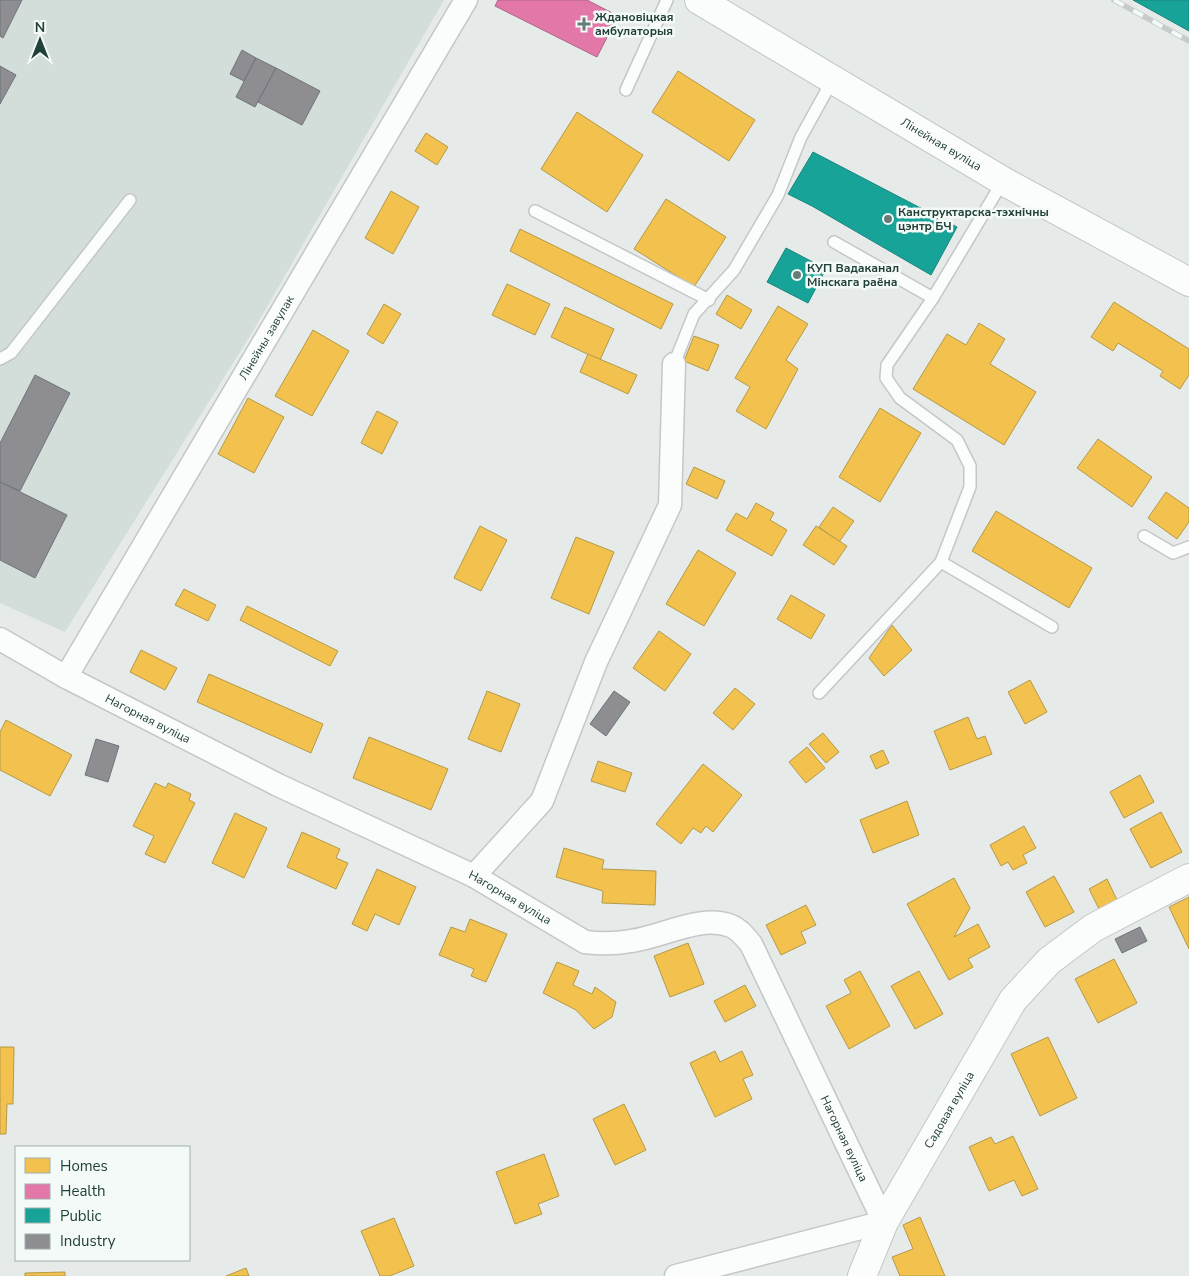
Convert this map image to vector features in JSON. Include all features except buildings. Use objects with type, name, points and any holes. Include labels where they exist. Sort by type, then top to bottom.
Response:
[{"type":"street","name":"Лінейны завулак","points":[[66,677],[466,0]]},
{"type":"street","name":"Лінейная вуліца","points":[[699,0],[1003,181],[1189,282]]},
{"type":"street","points":[[474,876],[542,801],[596,662],[670,505],[674,364]]},
{"type":"street","name":"Нагорная вуліца","points":[[0,638],[66,677],[278,785],[474,876],[585,942],[605,944],[632,941],[703,922],[733,926],[751,944],[884,1222]]},
{"type":"street","name":"Садовая вуліца","points":[[862,1276],[884,1222],[1013,1000],[1049,961],[1093,928],[1189,878]]},
{"type":"street","points":[[676,1276],[884,1222]]},
{"type":"lane","points":[[626,90],[667,0]]},
{"type":"lane","points":[[674,364],[694,314],[709,300],[734,270],[778,195],[801,137],[833,79]]},
{"type":"lane","points":[[819,693],[941,562],[970,487],[970,466],[957,440],[900,398],[886,378],[887,365],[933,298],[1003,181]]},
{"type":"lane","points":[[0,359],[11,353],[130,200]]},
{"type":"lane","points":[[535,211],[709,300]]},
{"type":"lane","points":[[834,242],[933,298]]},
{"type":"lane","points":[[1144,536],[1173,553],[1189,547]]},
{"type":"lane","points":[[941,562],[1052,626]]},
{"type":"shaded area","points":[[0,0],[444,0],[253,331],[65,632],[0,603]]},
{"type":"railway","points":[[1114,0],[1189,41]]},
{"type":"place","name":"Ждановіцкая амбулаторыя","points":[[584,24]]},
{"type":"place","name":"Канструктарска-тэхнічны цэнтр БЧ","points":[[888,219]]},
{"type":"place","name":"КУП Вадаканал Мінскага раёна","points":[[797,275]]}]
